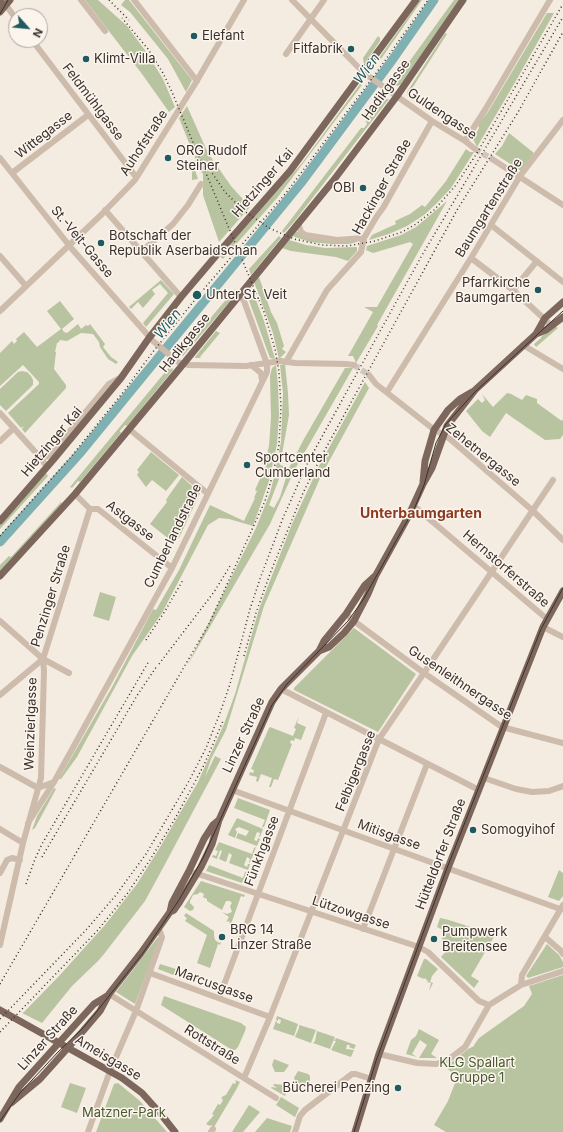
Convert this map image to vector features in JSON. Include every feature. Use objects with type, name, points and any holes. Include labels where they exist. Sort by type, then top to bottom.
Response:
[{"type":"main road","name":"Hietzinger Kai","points":[[0,522],[152,340],[182,297],[220,251],[290,171],[366,74],[416,0]]},
{"type":"main road","name":"Hadikgasse","points":[[0,576],[75,494],[129,429],[180,363],[241,293],[333,181],[463,0]]},
{"type":"main road","name":"Linzer Straße","points":[[536,334],[545,318],[563,302]]},
{"type":"main road","name":"Linzer Straße","points":[[319,651],[329,647],[344,634],[354,621],[376,575],[414,506],[423,484],[432,468],[447,426],[475,390],[536,334],[552,326],[563,317]]},
{"type":"main road","name":"Linzer Straße","points":[[423,484],[425,461],[434,430],[448,410],[460,399],[475,390]]},
{"type":"main road","name":"Linzer Straße","points":[[170,912],[177,906],[198,874],[212,844],[219,820],[268,710],[281,689],[319,651],[324,641],[346,614],[365,585],[376,575]]},
{"type":"main road","name":"Hütteldorfer Straße","points":[[355,1132],[371,1079],[448,868],[543,627],[563,590]]},
{"type":"main road","name":"Linzer Straße","points":[[11,1103],[40,1079],[100,1011],[109,994],[159,929],[170,912],[172,904],[204,839],[213,825],[219,820]]},
{"type":"main road","name":"Linzer Straße","points":[[0,1119],[11,1103],[19,1087],[94,1004],[109,994]]},
{"type":"main road","name":"Ameisgasse","points":[[0,1010],[110,1071],[142,1093],[175,1132]]},
{"type":"street","points":[[81,0],[105,32]]},
{"type":"street","points":[[135,0],[197,81]]},
{"type":"street","name":"Auhofstraße","points":[[0,311],[69,246],[136,177],[197,81],[244,0]]},
{"type":"street","name":"Guldengasse","points":[[292,0],[366,74],[432,121],[465,140],[475,149]]},
{"type":"street","points":[[286,54],[324,0]]},
{"type":"street","points":[[465,140],[485,110],[548,1]]},
{"type":"street","name":"Feldmühlgasse","points":[[38,48],[136,177]]},
{"type":"street","name":"Wittegasse","points":[[12,174],[88,115]]},
{"type":"street","name":"Baumgartenstraße","points":[[387,392],[471,258],[520,176],[563,120]]},
{"type":"street","name":"Hackinger Straße","points":[[286,362],[327,290],[361,252],[364,238],[383,208],[432,121]]},
{"type":"street","name":"St.-Veit-Gasse","points":[[0,158],[69,246],[152,340],[180,363]]},
{"type":"street","points":[[492,159],[563,205]]},
{"type":"street","points":[[141,252],[173,224],[188,205],[201,184]]},
{"type":"street","points":[[105,210],[182,297]]},
{"type":"street","points":[[298,223],[301,232],[305,235],[336,240],[364,238]]},
{"type":"street","points":[[491,225],[563,282]]},
{"type":"street","points":[[0,256],[26,286]]},
{"type":"street","points":[[471,258],[513,290],[552,326]]},
{"type":"street","points":[[513,290],[536,261]]},
{"type":"street","points":[[241,293],[267,364]]},
{"type":"street","points":[[523,346],[563,369]]},
{"type":"street","points":[[180,363],[251,365],[286,362],[350,364],[354,366]]},
{"type":"street","name":"Cumberlandstraße","points":[[28,823],[54,782],[172,568],[267,372],[267,364]]},
{"type":"street","points":[[251,365],[262,373],[262,380]]},
{"type":"street","name":"Zehetnergasse","points":[[369,375],[387,392],[434,430],[450,439],[532,510],[563,540]]},
{"type":"street","name":"Hietzinger Kai","points":[[39,456],[45,457],[50,455],[109,384],[121,378]]},
{"type":"street","points":[[0,413],[47,467]]},
{"type":"street","points":[[0,441],[14,428]]},
{"type":"street","points":[[129,429],[208,493]]},
{"type":"street","name":"Felbigergasse","points":[[244,1078],[312,912],[379,739],[553,480]]},
{"type":"street","name":"Astgasse","points":[[75,494],[90,509],[98,509],[172,568]]},
{"type":"street","name":"Hernstorferstraße","points":[[414,506],[492,570],[547,619]]},
{"type":"street","name":"Penzinger Straße","points":[[0,695],[43,659],[90,509]]},
{"type":"street","name":"Gusenleithnergasse","points":[[346,614],[424,673],[504,728],[563,743]]},
{"type":"street","points":[[0,621],[43,659],[69,673]]},
{"type":"street","name":"Hernstorferstraße","points":[[543,627],[563,637]]},
{"type":"street","name":"Weinzierlgasse","points":[[38,788],[40,778],[44,671],[43,659]]},
{"type":"street","points":[[281,689],[479,790]]},
{"type":"street","name":"Fünkhgasse","points":[[219,998],[326,713]]},
{"type":"street","points":[[363,929],[428,764]]},
{"type":"street","points":[[0,767],[38,788],[54,782]]},
{"type":"street","points":[[484,778],[516,789],[532,792],[549,791],[563,786]]},
{"type":"street","name":"Cumberlandstraße","points":[[0,945],[23,843],[38,788]]},
{"type":"street","name":"Mitisgasse","points":[[232,790],[448,868],[562,907]]},
{"type":"street","points":[[0,830],[23,843]]},
{"type":"street","points":[[0,873],[7,860],[12,858],[20,860]]},
{"type":"street","name":"Lützowgasse","points":[[189,871],[419,947],[428,952],[479,1001],[489,1006]]},
{"type":"street","points":[[521,985],[522,976],[562,907]]},
{"type":"street","points":[[88,1132],[110,1071],[136,1011],[162,940],[159,929]]},
{"type":"street","points":[[544,937],[563,954]]},
{"type":"street","points":[[380,1054],[417,1063],[441,1063],[452,1058],[465,1047],[489,1006],[521,985],[563,971]]},
{"type":"street","name":"Marcusgasse","points":[[150,973],[270,1017]]},
{"type":"street","points":[[109,994],[136,1011]]},
{"type":"street","name":"Rottstraße","points":[[136,1011],[276,1098]]},
{"type":"street","points":[[295,1132],[300,1116],[304,1110],[352,1074],[371,1079]]},
{"type":"green space","points":[[85,0],[98,0],[127,26],[147,53],[163,79],[175,107],[169,112],[142,74]]},
{"type":"green space","points":[[125,0],[129,0],[192,80],[186,92],[168,59],[130,12],[121,5]]},
{"type":"green space","points":[[420,0],[422,0],[381,59],[379,58]]},
{"type":"green space","points":[[454,0],[460,0],[400,85],[397,86],[393,84]]},
{"type":"green space","points":[[547,13],[554,13],[477,147],[473,139],[479,128],[478,125],[488,112]]},
{"type":"green space","points":[[445,33],[447,34],[409,93],[412,95],[413,101],[408,97],[407,92]]},
{"type":"green space","points":[[378,36],[380,41],[364,64],[363,58]]},
{"type":"green space","points":[[360,84],[362,85],[277,198],[223,259],[220,256],[302,163]]},
{"type":"green space","points":[[383,99],[389,99],[284,233],[282,231],[361,128],[364,128],[367,124],[366,121]]},
{"type":"green space","points":[[187,106],[208,153],[231,186],[250,207],[219,242],[203,195],[203,174],[197,167],[195,170],[198,179],[192,180],[192,162],[196,160],[179,118]]},
{"type":"green space","points":[[509,133],[534,153],[521,171],[495,154],[502,146]]},
{"type":"green space","points":[[466,149],[470,152],[474,152],[451,188],[437,203],[424,215],[407,226],[389,234],[369,240],[372,235],[396,224],[395,221],[410,214],[422,205],[425,207],[446,181]]},
{"type":"green space","points":[[447,201],[356,363],[353,356],[348,356],[373,312],[364,307],[377,307],[413,244],[410,242],[373,253],[366,250],[367,246],[401,235],[416,227]]},
{"type":"green space","points":[[296,231],[304,236],[356,240],[357,242],[349,244],[332,244],[310,242],[292,236]]},
{"type":"green space","points":[[279,236],[281,238],[251,275],[249,269]]},
{"type":"green space","points":[[289,240],[325,248],[357,247],[357,251],[348,261],[336,257],[291,251],[282,248]]},
{"type":"green space","points":[[259,277],[271,312],[277,323],[284,346],[282,349],[286,352],[279,359],[273,333],[254,282]]},
{"type":"green space","points":[[161,280],[174,294],[146,327],[143,323],[168,293],[160,284],[152,290],[155,294],[143,308],[138,302],[131,309],[129,307]]},
{"type":"green space","points":[[251,287],[264,321],[275,359],[270,358],[247,295]]},
{"type":"green space","points":[[235,289],[238,292],[183,356],[180,354]]},
{"type":"green space","points":[[60,301],[74,319],[62,329],[64,332],[67,333],[78,324],[81,329],[90,324],[105,344],[103,347],[111,357],[118,362],[116,364],[108,359],[93,334],[81,333],[67,341],[60,340],[57,343],[55,352],[54,369],[66,385],[66,388],[25,433],[22,429],[24,426],[21,428],[8,413],[39,384],[39,382],[23,365],[0,386],[0,353],[12,341],[14,344],[17,341],[16,339],[24,332],[37,347],[61,329],[47,311]]},
{"type":"green space","points":[[555,326],[558,328],[536,347],[534,344]]},
{"type":"green space","points":[[216,331],[220,333],[200,357],[201,358],[195,358],[195,357]]},
{"type":"green space","points":[[285,364],[289,415],[280,465],[286,467],[279,479],[269,505],[274,508],[280,497],[289,468],[304,439],[345,368],[353,368],[295,469],[270,524],[187,666],[256,528],[270,493],[281,442],[283,393],[280,365]]},
{"type":"green space","points":[[171,365],[173,370],[127,426],[125,425],[120,431],[121,433],[80,482],[78,481],[72,488],[70,487]]},
{"type":"green space","points":[[276,365],[279,415],[277,444],[269,481],[253,526],[229,519],[219,518],[208,525],[162,613],[132,656],[77,757],[61,779],[59,779],[112,687],[153,609],[156,610],[179,570],[210,505],[244,521],[255,498],[257,491],[255,490],[266,466],[262,464],[269,446],[271,418],[270,376],[272,368]]},
{"type":"green space","points":[[18,372],[27,372],[31,376],[33,385],[6,411],[0,405],[0,389]]},
{"type":"green space","points":[[365,382],[369,388],[321,476],[264,606],[226,730],[211,759],[205,777],[215,756],[221,759],[145,901],[104,954],[72,986],[42,1023],[22,1013],[59,976],[105,925],[137,884],[198,782],[224,724],[235,694],[259,609],[292,524],[319,466]]},
{"type":"green space","points":[[507,393],[522,400],[526,395],[537,399],[537,403],[562,421],[563,419],[563,435],[560,439],[545,440],[506,413],[490,437],[482,431],[466,411],[478,399],[482,403],[485,400],[482,394],[493,407]]},
{"type":"green space","points":[[151,452],[179,475],[166,491],[152,480],[146,487],[137,475],[139,472],[137,470]]},
{"type":"green space","points":[[46,473],[48,476],[0,529],[0,525]]},
{"type":"green space","points":[[182,477],[200,493],[179,538],[177,537],[174,543],[150,524],[167,502],[166,500]]},
{"type":"green space","points":[[61,502],[62,503],[0,571],[0,565],[9,556],[11,557]]},
{"type":"green space","points":[[100,592],[116,597],[109,621],[93,616]]},
{"type":"green space","points":[[354,628],[416,674],[378,732],[294,690],[294,688]]},
{"type":"green space","points":[[299,716],[297,723],[306,727],[301,740],[295,738],[294,741],[291,740],[290,743],[292,744],[278,780],[274,779],[271,787],[269,787],[272,778],[261,774],[258,782],[256,781],[257,777],[249,775],[250,772],[253,773],[254,770],[251,769],[269,728],[270,727],[293,736],[296,729],[294,728]]},
{"type":"green space","points":[[54,788],[56,789],[35,828],[32,830],[37,816]]},
{"type":"green space","points":[[238,798],[270,810],[264,827],[262,827],[265,820],[234,808]]},
{"type":"green space","points":[[237,818],[263,829],[260,837],[260,833],[257,832],[254,840],[257,841],[258,838],[260,839],[257,846],[236,838],[238,833],[246,836],[249,831],[239,827],[235,829],[237,832],[235,838],[228,835]]},
{"type":"green space","points":[[219,842],[252,854],[254,848],[256,847],[250,863],[250,859],[247,857],[244,865],[247,867],[248,864],[250,864],[248,870],[229,863],[232,855],[229,853],[226,862],[219,859],[222,851],[220,850],[217,859],[212,857],[213,855],[216,856],[218,851],[215,850]]},
{"type":"green space","points":[[209,865],[243,878],[245,872],[248,871],[242,883],[206,871]]},
{"type":"green space","points":[[559,870],[563,873],[563,896],[559,901],[548,897]]},
{"type":"green space","points":[[201,881],[245,895],[244,897],[241,896],[231,924],[229,924],[230,922],[228,921],[226,922],[229,917],[222,912],[227,914],[232,912],[230,906],[232,903],[230,901],[226,901],[222,910],[207,901],[207,899],[203,897],[204,894],[200,892],[193,895],[190,901],[194,907],[193,910],[190,911],[184,907]]},
{"type":"green space","points":[[186,913],[214,931],[215,940],[219,943],[221,942],[220,945],[218,944],[210,968],[197,963],[207,935],[185,921],[187,918],[184,916]]},
{"type":"green space","points":[[440,918],[495,935],[471,976],[479,981],[474,988],[441,957],[448,949],[444,945],[442,938],[445,931],[437,927]]},
{"type":"green space","points":[[158,937],[160,937],[135,1004],[116,992]]},
{"type":"green space","points":[[547,944],[559,955],[563,962],[563,967],[528,978],[526,976]]},
{"type":"green space","points":[[424,959],[438,969],[432,976],[430,982],[433,983],[429,991],[431,983],[427,982],[428,980],[426,980],[426,978],[424,979],[417,976]]},
{"type":"green space","points":[[160,964],[192,974],[189,981],[158,969]]},
{"type":"green space","name":"KLG Spallart Gruppe 1","points":[[563,975],[563,1132],[446,1132],[434,1125],[448,1101],[457,1078],[446,1067],[474,1046],[479,1038],[524,1006],[532,994],[529,986]]},
{"type":"green space","points":[[164,996],[241,1023],[246,1027],[238,1047],[235,1050],[232,1050],[161,1005]]},
{"type":"green space","points":[[277,1016],[298,1024],[294,1036],[273,1029],[276,1021],[280,1024],[281,1020],[276,1020]]},
{"type":"green space","points":[[299,1025],[316,1030],[311,1043],[295,1037]]},
{"type":"green space","points":[[419,1029],[439,1040],[431,1054],[437,1058],[419,1058],[427,1045],[420,1040],[412,1054],[417,1057],[406,1054],[411,1040],[416,1036]]},
{"type":"green space","points":[[317,1031],[335,1037],[330,1049],[313,1043],[315,1041]]},
{"type":"green space","points":[[336,1038],[356,1045],[354,1049],[349,1047],[350,1045],[347,1045],[346,1049],[354,1050],[351,1057],[331,1050]]},
{"type":"green space","points":[[274,1059],[289,1065],[284,1072],[275,1072],[272,1065]]},
{"type":"green space","points":[[298,1071],[310,1076],[310,1081],[307,1085],[297,1085],[294,1078]]},
{"type":"green space","points":[[235,1080],[240,1082],[214,1127],[206,1124],[214,1115],[212,1114],[218,1104],[220,1105],[222,1102],[223,1099],[221,1099],[223,1096],[226,1095],[233,1083],[235,1084]]},
{"type":"green space","points":[[70,1083],[86,1088],[77,1113],[61,1107]]},
{"type":"green space","name":"Matzner-Park","points":[[118,1083],[140,1101],[167,1132],[96,1132],[114,1084]]},
{"type":"green space","points":[[273,1085],[284,1085],[287,1091],[285,1096],[271,1088],[277,1088]]},
{"type":"green space","points":[[281,1097],[299,1108],[295,1117],[276,1105]]},
{"type":"green space","points":[[249,1105],[260,1112],[243,1132],[232,1132]]},
{"type":"green space","points":[[267,1118],[292,1126],[290,1132],[255,1132]]},
{"type":"waterway","name":"Wien","points":[[0,542],[81,452],[301,183],[393,59],[434,0]]},
{"type":"tunnel","points":[[475,149],[492,159]]},
{"type":"tunnel","points":[[354,365],[369,375]]},
{"type":"tram line","points":[[0,14],[8,0]]},
{"type":"tram line","points":[[0,1121],[20,1093],[94,1015],[143,953],[179,900],[203,858],[272,705],[287,684],[348,621],[363,600],[415,507],[424,485],[436,443],[446,424],[475,392],[563,311]]},
{"type":"tram line","points":[[354,1132],[376,1061],[447,868],[541,629],[563,588]]},
{"type":"railway","points":[[109,0],[129,20]]},
{"type":"railway","points":[[0,536],[70,458],[198,296],[286,193],[374,76],[428,0]]},
{"type":"railway","points":[[210,170],[225,192],[244,211],[269,228],[294,239],[322,245],[347,246],[375,241],[402,232],[416,224],[434,210],[456,185],[477,153],[563,4]]},
{"type":"railway","points":[[0,1019],[87,929],[116,895],[146,854],[189,781],[206,748],[220,713],[230,684],[250,609],[261,576],[283,518],[308,462],[421,257],[563,17]]},
{"type":"railway","points":[[0,984],[209,624],[265,501],[273,474],[279,445],[281,407],[279,372],[275,349],[264,312],[163,73],[148,49],[122,18]]},
{"type":"railway","points":[[244,656],[256,613],[271,571],[303,493],[321,457],[457,210],[517,114],[563,32]]},
{"type":"railway","points":[[159,664],[214,592],[230,566]]},
{"type":"railway","points":[[146,640],[183,580]]},
{"type":"railway","points":[[26,884],[42,844],[149,661]]},
{"type":"railway","points":[[42,857],[138,694],[157,666]]},
{"type":"railway","points":[[0,1032],[98,930],[127,894],[176,817],[204,765],[223,721]]},
{"type":"place","name":"Elefant","points":[[194,36]]},
{"type":"place","name":"Fitfabrik","points":[[351,49]]},
{"type":"place","name":"Klimt-Villa","points":[[86,59]]},
{"type":"place","name":"ORG Rudolf Steiner","points":[[168,158]]},
{"type":"place","name":"OBI","points":[[363,188]]},
{"type":"place","name":"Botschaft der Republik Aserbaidschan","points":[[101,243]]},
{"type":"place","name":"Pfarrkirche Baumgarten","points":[[538,290]]},
{"type":"place","name":"Unter St. Veit","points":[[197,295]]},
{"type":"place","name":"Sportcenter Cumberland","points":[[247,465]]},
{"type":"place","name":"Somogyihof","points":[[473,830]]},
{"type":"place","name":"BRG 14 Linzer Straße","points":[[222,937]]},
{"type":"place","name":"Pumpwerk Breitensee","points":[[434,939]]},
{"type":"place","name":"Bücherei Penzing","points":[[398,1088]]},
{"type":"district","name":"Unterbaumgarten","points":[[421,514]]}]
